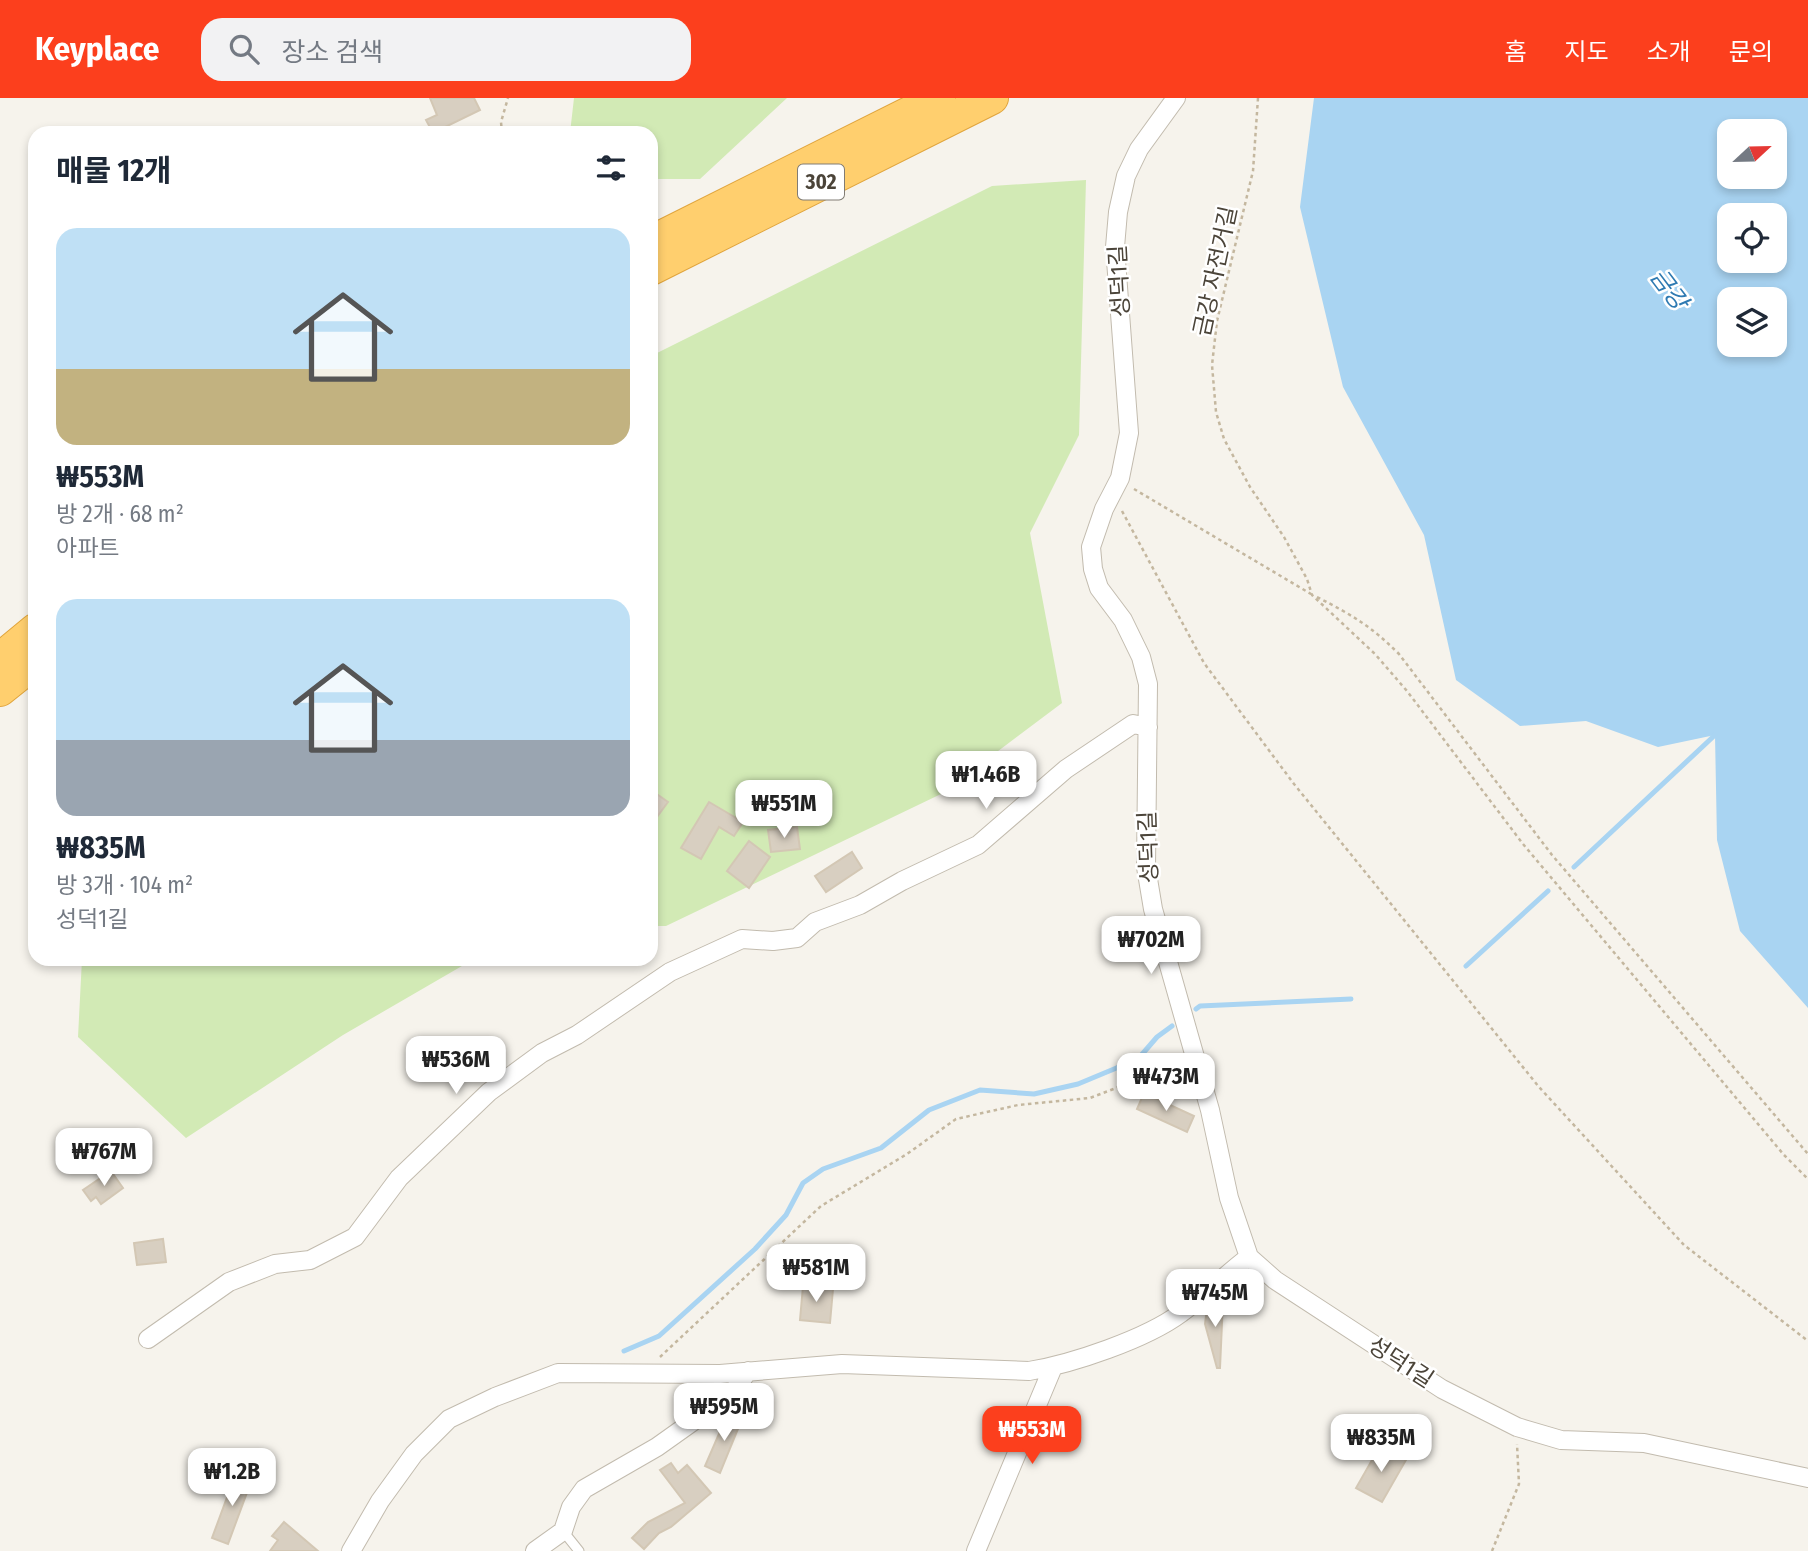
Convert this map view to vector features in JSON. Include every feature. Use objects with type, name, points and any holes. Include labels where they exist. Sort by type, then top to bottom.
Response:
[{"type":"highway","name":"302","points":[[658,238],[939,98]]},
{"type":"highway","name":"302","points":[[658,265],[992,98]]},
{"type":"highway","points":[[0,659],[28,637]]},
{"type":"highway","points":[[0,690],[28,668]]},
{"type":"street","name":"성덕1길","points":[[1176,98],[1139,149],[1126,176],[1118,212],[1115,247],[1129,433],[1116,486],[1104,509],[1091,547],[1093,569],[1099,588],[1123,620],[1141,657],[1148,684],[1146,867],[1153,909],[1210,1110],[1229,1198],[1249,1257],[1275,1280],[1442,1389],[1517,1427],[1561,1440],[1644,1443],[1808,1478]]},
{"type":"street","points":[[148,1339],[229,1282],[275,1264],[310,1260],[355,1237],[399,1178],[489,1092],[542,1053],[577,1035],[670,972],[742,939],[773,941],[797,938],[816,922],[860,905],[902,880],[978,845],[1066,769],[1101,743],[1133,724],[1147,727]]},
{"type":"street","points":[[351,1551],[380,1501],[414,1454],[449,1419],[495,1397],[558,1373],[706,1374],[842,1364],[1029,1371],[1053,1367],[1137,1337],[1180,1314],[1249,1257]]},
{"type":"street","points":[[976,1551],[1053,1367]]},
{"type":"street","points":[[535,1551],[563,1531],[571,1507],[584,1489],[657,1447],[702,1415],[734,1391],[748,1371]]},
{"type":"lane","points":[[563,1531],[579,1551]]},
{"type":"path","points":[[501,126],[508,98]]},
{"type":"path","name":"금강 자전거길","points":[[1258,98],[1253,171],[1217,321],[1212,365],[1216,412],[1224,439],[1250,486],[1284,537],[1307,579],[1312,595]]},
{"type":"path","points":[[1116,486],[1144,497],[1375,630],[1399,654],[1552,855],[1808,1154]]},
{"type":"path","points":[[1116,486],[1204,663],[1294,783],[1539,1087],[1684,1245],[1808,1341]]},
{"type":"path","points":[[1312,595],[1375,654],[1407,691],[1523,845],[1784,1155],[1808,1179]]},
{"type":"path","points":[[643,1373],[821,1206],[907,1154],[956,1119],[1018,1105],[1090,1098],[1195,1058]]},
{"type":"path","points":[[1492,1551],[1519,1484],[1517,1427]]},
{"type":"green space","points":[[574,98],[787,98],[700,179],[658,179],[658,126],[571,126]]},
{"type":"green space","points":[[1086,180],[1079,435],[1030,533],[1062,703],[941,794],[666,926],[658,926],[658,353],[992,186]]},
{"type":"green space","points":[[82,966],[462,966],[343,1035],[186,1138],[78,1037]]},
{"type":"water","name":"금강","points":[[1314,98],[1808,98],[1808,1008],[1740,931],[1717,840],[1715,735],[1658,747],[1586,721],[1520,726],[1456,680],[1424,535],[1343,387],[1300,207]]},
{"type":"building","points":[[430,98],[474,98],[480,110],[447,126],[429,126],[426,120],[437,115]]},
{"type":"building","points":[[658,795],[668,802],[658,816]]},
{"type":"building","points":[[709,802],[743,822],[734,836],[719,827],[701,859],[681,848]]},
{"type":"building","points":[[797,827],[800,849],[771,852],[768,830]]},
{"type":"building","points":[[749,841],[770,857],[749,888],[727,871]]},
{"type":"building","points":[[852,852],[862,868],[826,892],[815,876]]},
{"type":"building","points":[[1144,1093],[1194,1116],[1187,1132],[1137,1109]]},
{"type":"building","points":[[111,1171],[123,1188],[101,1204],[96,1197],[91,1201],[83,1190]]},
{"type":"building","points":[[163,1239],[166,1262],[137,1265],[134,1243]]},
{"type":"building","points":[[803,1286],[833,1289],[830,1323],[800,1320]]},
{"type":"building","points":[[1215,1301],[1223,1301],[1220,1368],[1217,1368],[1205,1324],[1207,1308]]},
{"type":"building","points":[[728,1413],[742,1419],[720,1473],[705,1466]]},
{"type":"building","points":[[1380,1446],[1406,1460],[1382,1502],[1356,1488]]},
{"type":"building","points":[[671,1463],[678,1473],[687,1465],[711,1493],[671,1527],[659,1533],[644,1549],[632,1538],[648,1522],[685,1503],[660,1470]]},
{"type":"building","points":[[236,1473],[252,1479],[228,1544],[212,1538]]},
{"type":"building","points":[[284,1522],[318,1551],[270,1551],[278,1540],[272,1536]]},
{"type":"waterway","points":[[1574,867],[1715,735]]},
{"type":"waterway","points":[[1466,966],[1548,891]]},
{"type":"waterway","points":[[1196,1009],[1200,1006],[1351,999]]},
{"type":"waterway","points":[[624,1351],[659,1336],[755,1249],[786,1215],[803,1183],[823,1169],[881,1148],[929,1110],[980,1090],[1034,1094],[1078,1084],[1138,1059],[1157,1037],[1172,1026]]}]
